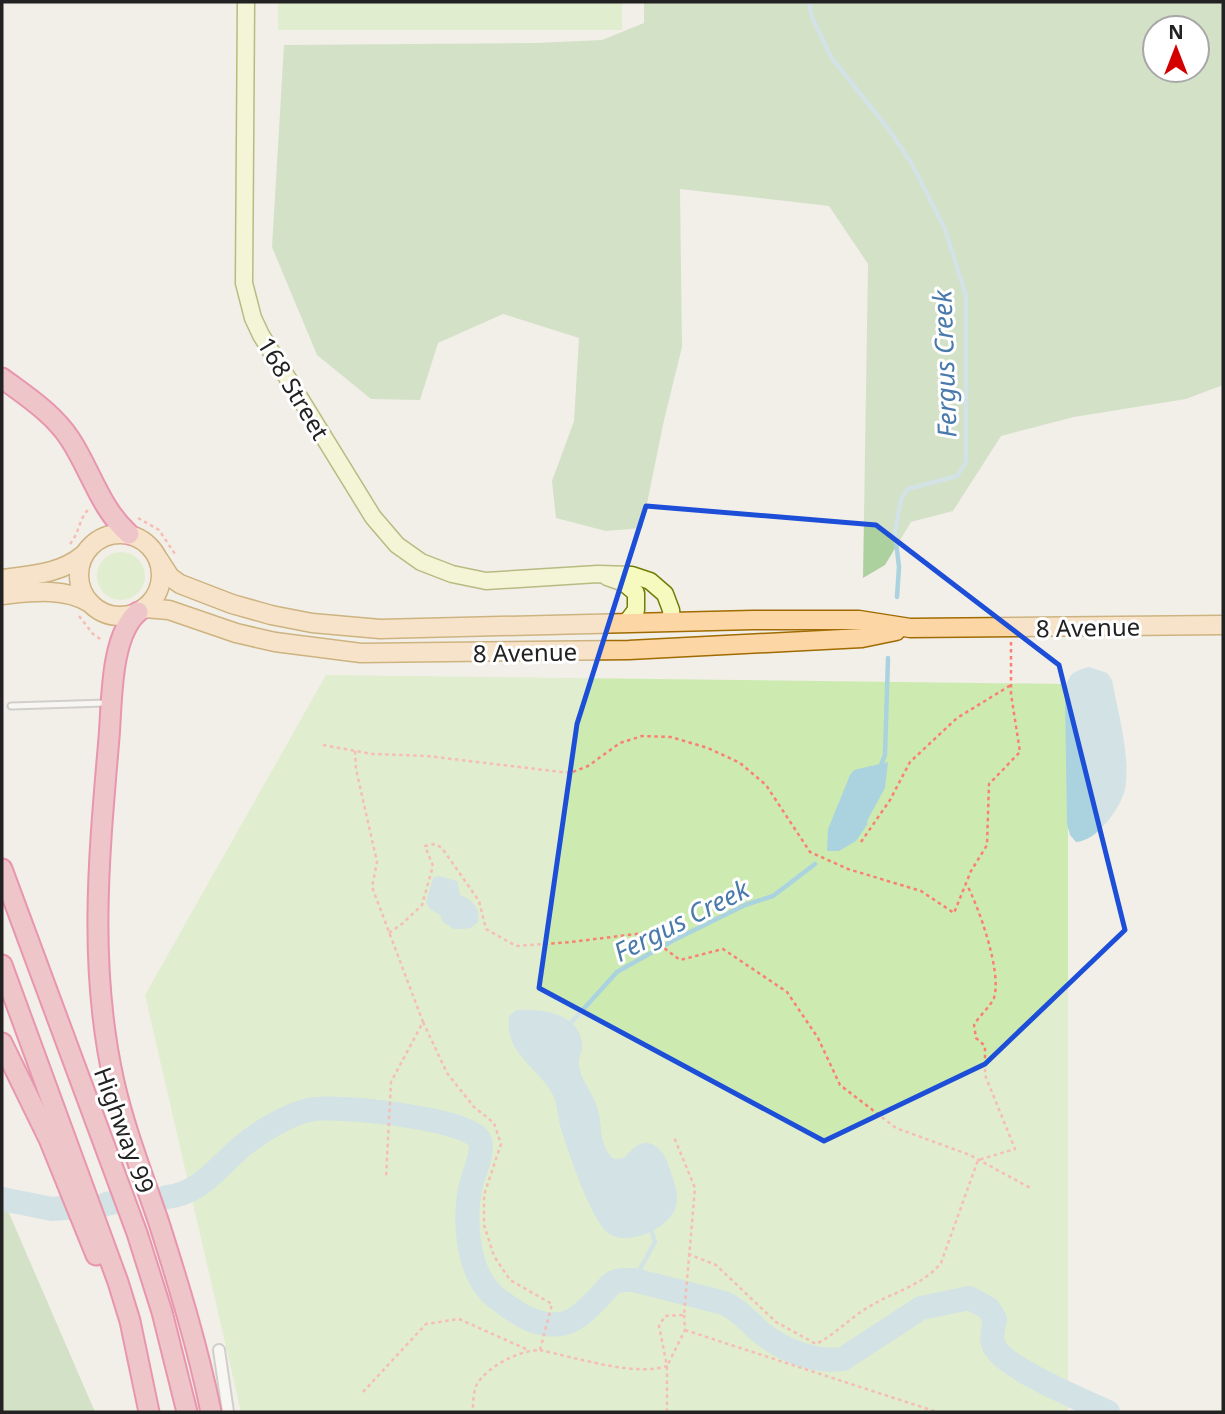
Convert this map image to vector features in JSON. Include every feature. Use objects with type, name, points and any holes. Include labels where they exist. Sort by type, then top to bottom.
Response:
[{"type":"highway","points":[[2,378],[38,405],[69,437],[104,506],[129,534]]},
{"type":"highway","points":[[141,610],[127,624],[121,638],[112,702],[97,889],[97,955],[103,1021],[121,1109],[185,1304],[211,1412]]},
{"type":"highway","name":"Highway 99","points":[[2,869],[137,1233],[165,1324],[187,1412]]},
{"type":"highway","points":[[2,965],[105,1243],[130,1321],[149,1412]]},
{"type":"highway","points":[[2,1043],[66,1179],[136,1354]]},
{"type":"main road","name":"168 Street","points":[[246,2],[244,283],[253,318],[373,517],[397,545],[421,562],[452,574],[486,581],[598,574],[632,575],[650,581],[665,594],[672,622]]},
{"type":"main road","points":[[2,579],[72,564],[93,543],[104,536],[118,533],[129,534],[148,544],[159,560],[161,571],[160,585],[155,597],[141,610],[125,616],[84,608],[74,595],[58,592],[2,595]]},
{"type":"main road","points":[[83,555],[79,566],[79,580],[84,608]]},
{"type":"main road","name":"8 Avenue","points":[[159,560],[172,579],[184,587],[258,612],[312,623],[380,629],[859,620],[910,628],[1223,625]]},
{"type":"main road","name":"168 Street","points":[[598,574],[624,583],[636,593],[636,610],[626,623]]},
{"type":"main road","name":"8 Avenue","points":[[141,610],[169,610],[236,633],[285,644],[351,652],[629,650],[862,638],[910,628]]},
{"type":"main road","points":[[404,653],[432,642],[631,639],[657,633],[672,622]]},
{"type":"street","points":[[219,1350],[228,1412]]},
{"type":"lane","points":[[11,706],[112,702]]},
{"type":"path","points":[[63,552],[78,534],[84,514],[94,506]]},
{"type":"path","points":[[132,514],[159,530],[180,562]]},
{"type":"path","points":[[84,608],[93,634],[106,642]]},
{"type":"path","points":[[323,745],[372,754],[427,756],[570,773],[588,766],[620,743],[642,736],[671,737],[708,748],[740,763],[766,785],[810,852],[848,869],[921,891],[954,914],[971,871],[987,845],[989,784],[1020,752],[1011,685],[1011,628]]},
{"type":"path","points":[[861,842],[890,800],[910,762],[957,718],[1011,685]]},
{"type":"path","points":[[355,751],[356,769],[377,862],[372,887],[389,933],[423,1022],[447,1073],[474,1107],[494,1124],[501,1144],[484,1195],[484,1225],[494,1256],[510,1280],[552,1304],[540,1349]]},
{"type":"path","points":[[389,933],[422,905],[433,866],[425,846],[435,844],[442,848],[479,901],[486,929],[516,946],[644,933],[680,960],[723,949],[787,992],[818,1038],[840,1086],[896,1128],[970,1154],[1032,1189]]},
{"type":"path","points":[[967,885],[976,903],[989,944],[995,981],[993,1000],[974,1025],[976,1038],[985,1046],[985,1075],[1015,1149],[978,1160]]},
{"type":"path","points":[[386,1177],[391,1082],[423,1022]]},
{"type":"path","points":[[473,1412],[477,1385],[493,1368],[527,1350],[540,1349],[618,1367],[660,1369],[667,1366],[685,1329],[688,1254],[695,1188],[674,1137]]},
{"type":"path","points":[[688,1254],[716,1265],[776,1322],[816,1344],[827,1339],[869,1307],[931,1275],[941,1263],[978,1160]]},
{"type":"path","points":[[667,1412],[667,1366],[659,1326],[666,1316],[684,1315]]},
{"type":"path","points":[[363,1392],[426,1324],[459,1319],[527,1350]]},
{"type":"path","points":[[685,1329],[937,1412]]},
{"type":"highlighted area","points":[[646,506],[876,525],[1059,665],[1125,930],[985,1064],[824,1141],[539,988],[577,724]]},
{"type":"green space","points":[[278,2],[622,2],[622,30],[278,30]]},
{"type":"green space","points":[[644,2],[1223,2],[1223,385],[1186,399],[1074,417],[1001,436],[953,511],[911,522],[885,565],[863,578],[868,264],[829,206],[680,189],[682,347],[642,528],[606,531],[556,518],[552,481],[574,421],[579,338],[503,314],[438,343],[420,400],[371,399],[317,355],[272,247],[284,45],[602,40],[644,23]]},
{"type":"green space","points":[[121,552],[138,559],[145,576],[138,593],[121,600],[104,593],[97,576],[104,559]]},
{"type":"green space","points":[[326,675],[1068,684],[1068,1412],[241,1412],[145,995]]},
{"type":"green space","points":[[2,1197],[95,1412],[2,1412]]},
{"type":"water","points":[[1089,667],[1107,673],[1112,680],[1127,770],[1121,800],[1107,822],[1091,837],[1076,842],[1070,835],[1067,824],[1065,698],[1070,677]]},
{"type":"water","points":[[888,762],[885,788],[867,825],[856,841],[839,851],[827,851],[828,829],[850,775],[854,770]]},
{"type":"water","points":[[438,876],[457,881],[460,895],[475,905],[478,922],[471,928],[454,929],[430,909],[426,902],[433,878]]},
{"type":"water","points":[[517,1010],[547,1012],[574,1025],[582,1043],[580,1070],[596,1104],[605,1147],[614,1159],[624,1158],[641,1143],[655,1146],[663,1154],[674,1182],[677,1200],[671,1216],[656,1229],[637,1236],[619,1238],[611,1235],[596,1217],[569,1153],[554,1097],[512,1041],[509,1016]]},
{"type":"waterway","name":"Fergus Creek","points":[[809,2],[812,17],[831,57],[890,131],[912,164],[945,229],[966,296],[966,462],[957,476],[908,489],[901,499],[895,532],[899,567],[897,597]]},
{"type":"waterway","name":"Fergus Creek","points":[[881,765],[885,755],[888,658]]},
{"type":"waterway","name":"Fergus Creek","points":[[570,1024],[617,972],[745,905],[773,896],[815,864]]},
{"type":"waterway","points":[[167,1197],[189,1191],[255,1137],[301,1112],[344,1109],[426,1119],[469,1131],[479,1139],[480,1155],[471,1185],[468,1211],[472,1255],[482,1281],[492,1294],[530,1320],[555,1325],[572,1320],[580,1316],[615,1282],[634,1280],[724,1303],[738,1311],[767,1337],[787,1349],[809,1357],[832,1360],[843,1359],[921,1308],[969,1298],[988,1308],[995,1319],[993,1343],[1001,1355],[1028,1374],[1108,1412]]},
{"type":"waterway","points":[[2,1199],[52,1209],[77,1207]]},
{"type":"waterway","points":[[106,1204],[111,1203]]},
{"type":"waterway","name":"Fergus Creek","points":[[634,1280],[655,1242],[650,1227]]}]
